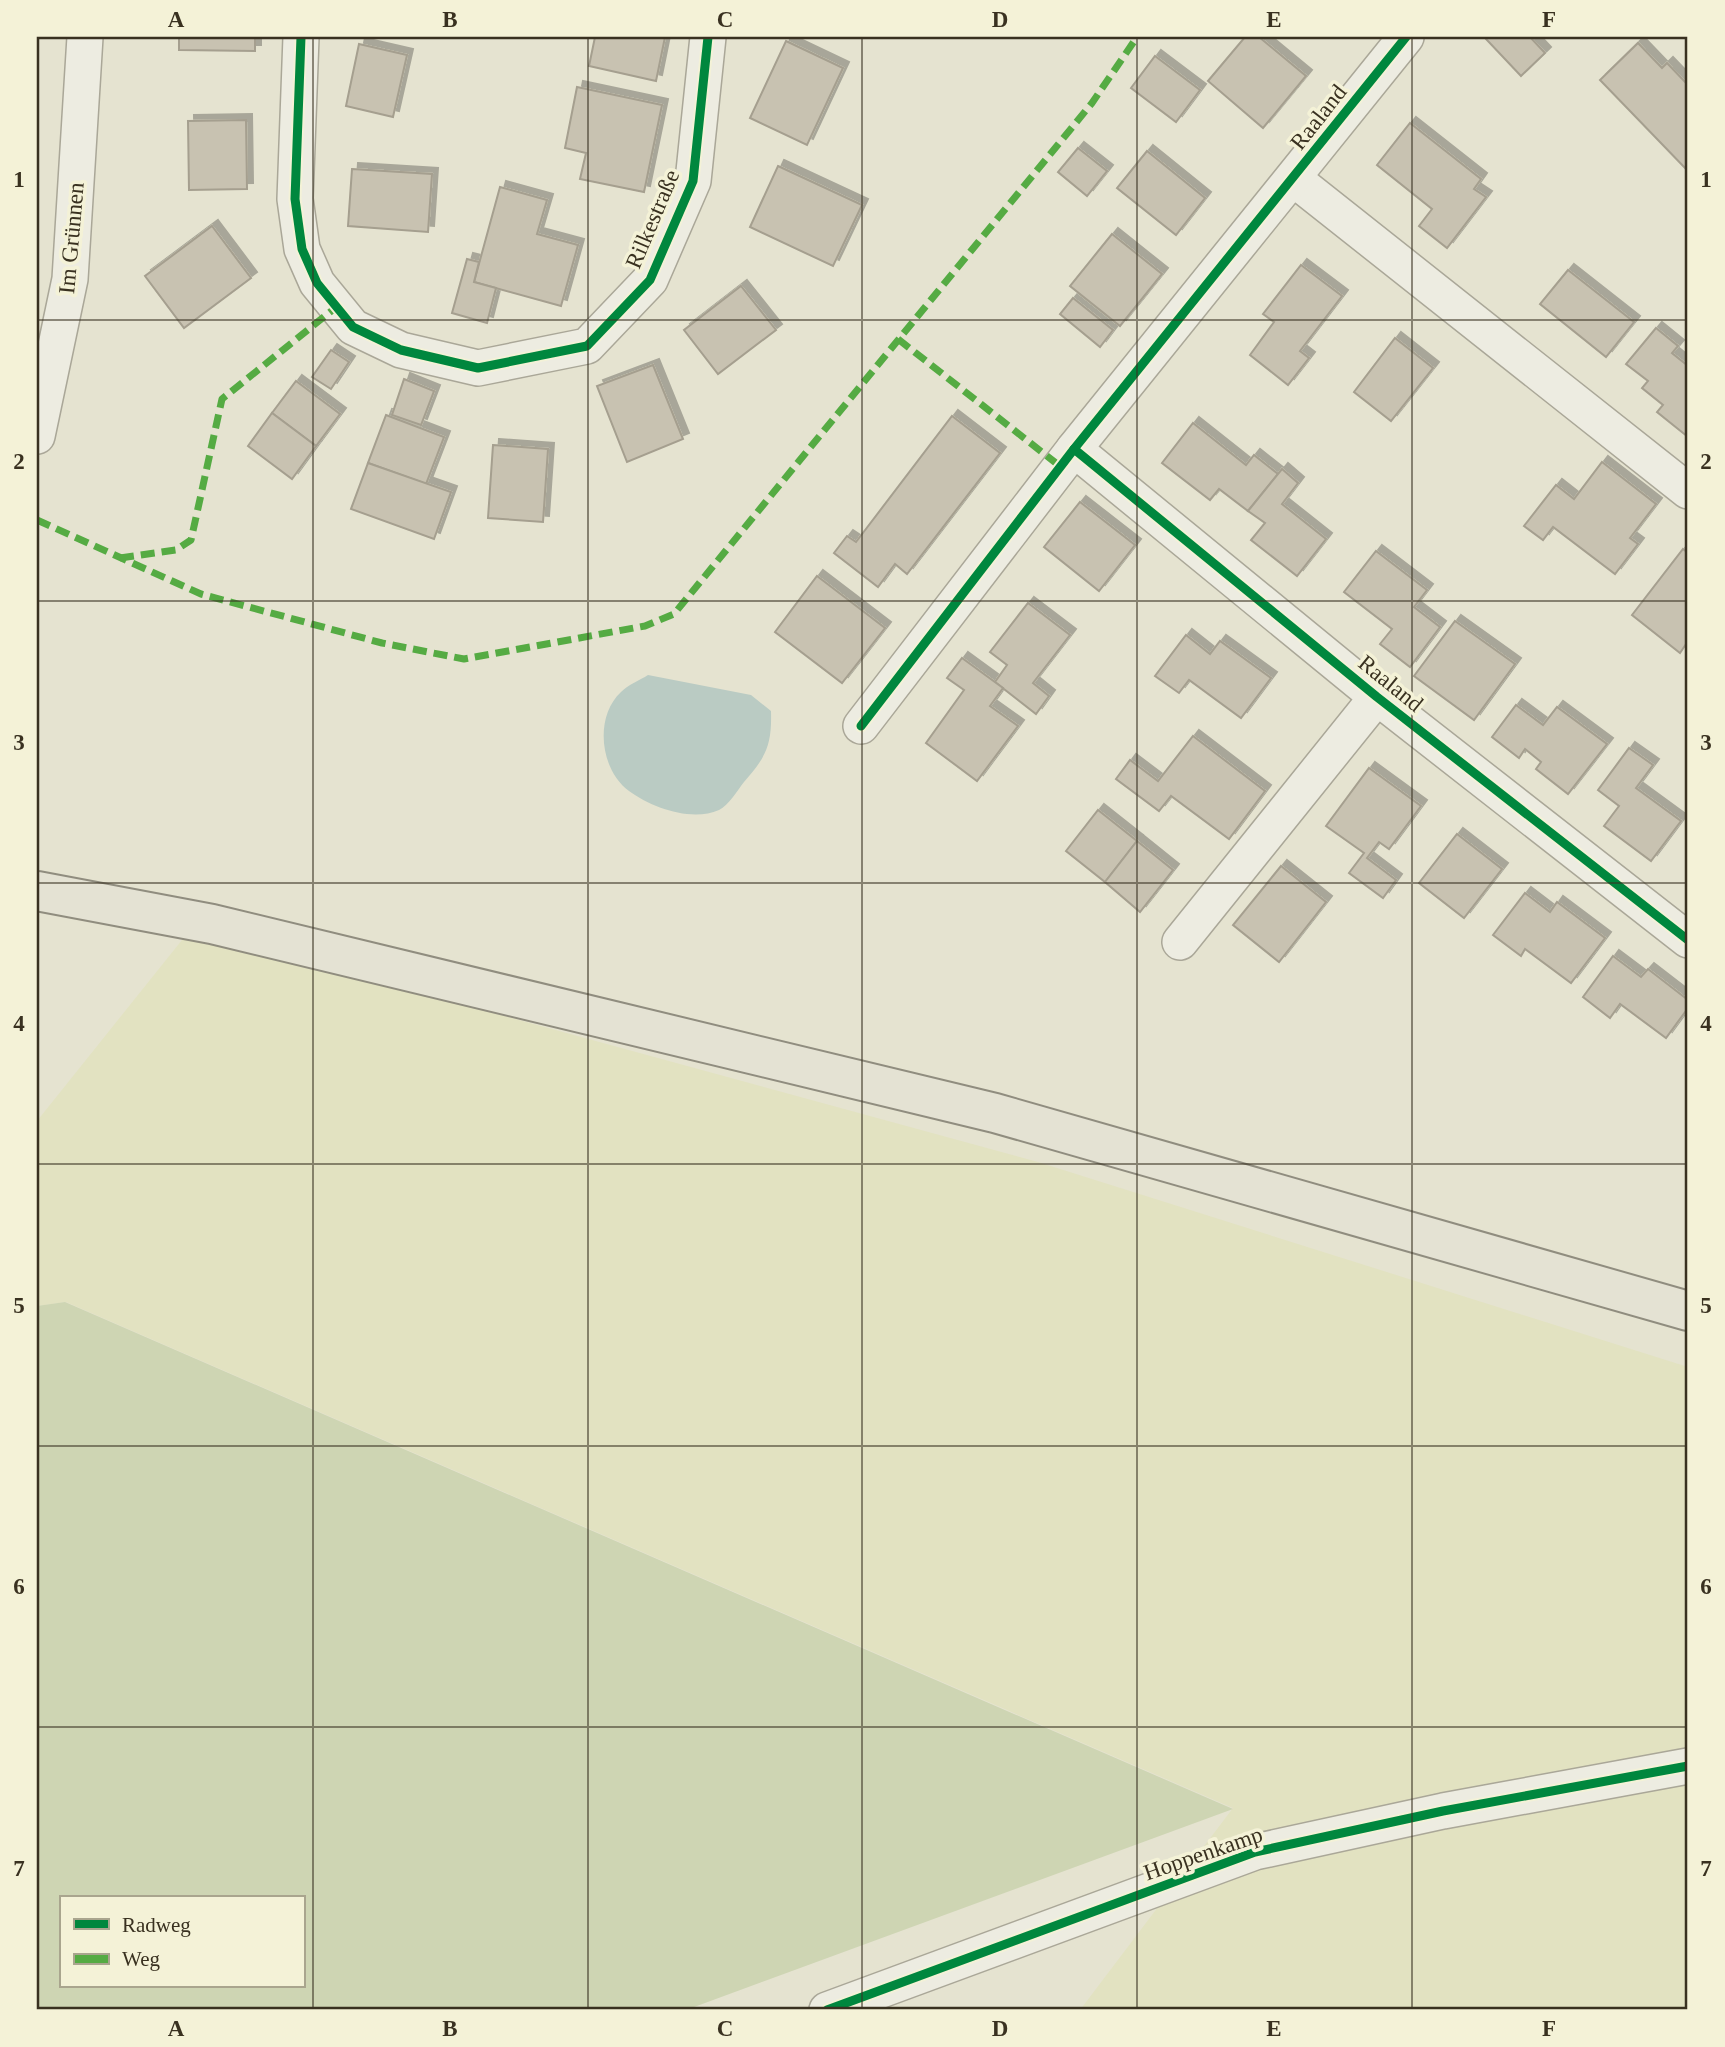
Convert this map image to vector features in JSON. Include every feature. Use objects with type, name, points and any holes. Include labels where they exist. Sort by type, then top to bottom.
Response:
[{"type":"main road","points":[[37,891],[212,924],[995,1113],[1688,1311]]},
{"type":"street","name":"Im Grünnen","points":[[37,436],[70,279],[85,37]]},
{"type":"street","name":"Rilkestraße","points":[[301,37],[295,199],[302,249],[317,283],[353,327],[401,350],[478,368],[587,346],[650,280],[693,181],[708,37]]},
{"type":"street","name":"Raaland","points":[[861,726],[1074,449],[1406,37]]},
{"type":"street","name":"Raaland","points":[[1294,179],[1688,491]]},
{"type":"street","name":"Raaland","points":[[1074,449],[1377,697],[1688,940]]},
{"type":"street","name":"Raaland","points":[[1180,942],[1377,697]]},
{"type":"street","name":"Hoppenkamp","points":[[827,2010],[1255,1852],[1443,1811],[1688,1766]]},
{"type":"green space","points":[[190,930],[1038,1162],[1688,1367],[1688,2010],[1080,2010],[1233,1808],[66,1302],[37,1306],[37,1121]]},
{"type":"green space","points":[[65,1302],[1233,1809],[686,2010],[37,2010],[37,1306]]},
{"type":"shaded area","points":[[648,675],[751,695],[771,711],[769,742],[762,758],[733,798],[719,810],[685,814],[660,808],[629,791],[619,782],[612,770],[604,743],[607,715],[621,692]]},
{"type":"building","points":[[179,37],[255,37],[255,51],[179,50]]},
{"type":"building","points":[[595,37],[665,37],[656,81],[589,66]]},
{"type":"building","points":[[1245,37],[1259,37],[1306,76],[1263,128],[1208,81]]},
{"type":"building","points":[[1530,37],[1545,53],[1521,76],[1486,39]]},
{"type":"building","points":[[786,41],[843,68],[807,145],[750,118]]},
{"type":"building","points":[[1638,43],[1662,68],[1667,63],[1688,85],[1687,170],[1600,80]]},
{"type":"building","points":[[359,44],[407,55],[393,117],[346,106]]},
{"type":"building","points":[[1155,56],[1200,90],[1176,122],[1131,88]]},
{"type":"building","points":[[577,87],[662,105],[644,192],[580,179],[586,153],[565,148]]},
{"type":"building","points":[[246,120],[247,189],[189,190],[188,121]]},
{"type":"building","points":[[1410,123],[1481,179],[1474,189],[1486,197],[1447,248],[1419,226],[1432,209],[1377,165]]},
{"type":"building","points":[[1078,148],[1107,171],[1087,196],[1058,172]]},
{"type":"building","points":[[1147,151],[1205,198],[1176,235],[1117,188]]},
{"type":"building","points":[[778,166],[862,205],[833,266],[750,227]]},
{"type":"building","points":[[352,169],[432,174],[428,232],[348,226]]},
{"type":"building","points":[[500,187],[547,200],[537,234],[578,245],[561,306],[474,282]]},
{"type":"building","points":[[212,226],[251,278],[184,328],[145,276]]},
{"type":"building","points":[[1112,234],[1162,274],[1120,326],[1070,286]]},
{"type":"building","points":[[467,259],[479,262],[474,282],[496,288],[487,323],[452,313]]},
{"type":"building","points":[[1301,265],[1342,296],[1300,351],[1309,358],[1288,385],[1250,355],[1274,322],[1263,314]]},
{"type":"building","points":[[1568,270],[1634,322],[1606,357],[1540,304]]},
{"type":"building","points":[[741,286],[776,330],[718,374],[684,330]]},
{"type":"building","points":[[1073,298],[1113,330],[1100,347],[1060,314]]},
{"type":"building","points":[[1656,328],[1678,346],[1672,353],[1688,366],[1688,437],[1657,412],[1663,405],[1642,388],[1648,381],[1626,364]]},
{"type":"building","points":[[1395,338],[1433,368],[1391,421],[1354,392]]},
{"type":"building","points":[[331,350],[349,362],[331,389],[312,377]]},
{"type":"building","points":[[653,365],[683,439],[627,462],[597,386]]},
{"type":"building","points":[[404,379],[434,391],[421,425],[392,415]]},
{"type":"building","points":[[296,381],[340,414],[316,446],[272,413]]},
{"type":"building","points":[[272,413],[316,446],[292,479],[248,446]]},
{"type":"building","points":[[386,415],[444,437],[426,484],[368,463]]},
{"type":"building","points":[[952,416],[1000,453],[907,574],[895,564],[878,587],[834,553],[847,536],[856,542]]},
{"type":"building","points":[[1193,423],[1246,465],[1254,455],[1278,474],[1248,511],[1219,489],[1210,500],[1162,463]]},
{"type":"building","points":[[493,445],[548,449],[543,522],[488,518]]},
{"type":"building","points":[[1602,462],[1656,504],[1630,538],[1638,544],[1615,574],[1553,527],[1543,540],[1524,526],[1556,485],[1574,499]]},
{"type":"building","points":[[368,463],[451,492],[434,539],[351,509]]},
{"type":"building","points":[[1282,469],[1298,483],[1282,504],[1326,539],[1297,576],[1251,540],[1265,523],[1248,511]]},
{"type":"building","points":[[1080,502],[1135,545],[1099,591],[1044,547]]},
{"type":"building","points":[[1683,549],[1688,553],[1688,641],[1680,653],[1632,615]]},
{"type":"building","points":[[1376,551],[1427,590],[1414,607],[1440,627],[1410,667],[1380,644],[1392,629],[1344,592]]},
{"type":"building","points":[[817,576],[885,628],[842,683],[775,632]]},
{"type":"building","points":[[1028,603],[1070,635],[1033,683],[1049,696],[1036,714],[995,682],[1007,665],[990,652]]},
{"type":"building","points":[[1455,621],[1515,664],[1474,720],[1414,676]]},
{"type":"building","points":[[1186,635],[1210,654],[1220,641],[1271,678],[1241,718],[1189,680],[1179,693],[1155,676]]},
{"type":"building","points":[[962,658],[1003,688],[990,706],[1018,726],[977,781],[926,743],[964,690],[947,678]]},
{"type":"building","points":[[1516,705],[1543,725],[1557,707],[1607,744],[1568,794],[1536,769],[1541,762],[1525,749],[1519,758],[1492,737]]},
{"type":"building","points":[[1193,736],[1265,791],[1229,839],[1171,796],[1159,811],[1116,779],[1130,760],[1158,781]]},
{"type":"building","points":[[1629,748],[1653,765],[1636,788],[1681,821],[1651,861],[1604,826],[1619,806],[1598,790]]},
{"type":"building","points":[[1369,768],[1421,806],[1389,849],[1379,842],[1367,858],[1396,880],[1383,898],[1349,873],[1364,853],[1326,826]]},
{"type":"building","points":[[1098,810],[1137,841],[1105,882],[1066,851]]},
{"type":"building","points":[[1457,834],[1502,869],[1464,918],[1419,883]]},
{"type":"building","points":[[1137,841],[1173,870],[1140,912],[1105,882]]},
{"type":"building","points":[[1281,866],[1326,902],[1279,962],[1233,925]]},
{"type":"building","points":[[1525,893],[1550,912],[1557,902],[1605,938],[1571,983],[1525,949],[1521,956],[1493,935]]},
{"type":"building","points":[[1613,956],[1641,977],[1648,969],[1688,1000],[1688,1008],[1666,1038],[1620,1004],[1610,1018],[1583,997]]},
{"type":"marked path","points":[[37,520],[201,594],[382,643],[464,659],[645,626],[674,614],[1092,103],[1137,37]]},
{"type":"marked path","points":[[120,558],[176,550],[191,540],[222,399],[335,308]]},
{"type":"marked path","points":[[898,339],[1061,467]]},
{"type":"cycle path","points":[[301,37],[295,199],[302,249],[317,283],[353,327],[401,350],[478,368],[587,346],[650,280],[693,181],[708,37]]},
{"type":"cycle path","points":[[861,726],[1074,449],[1406,37]]},
{"type":"cycle path","points":[[1074,449],[1377,697],[1688,940]]},
{"type":"cycle path","points":[[827,2010],[1255,1852],[1443,1811],[1688,1766]]}]
